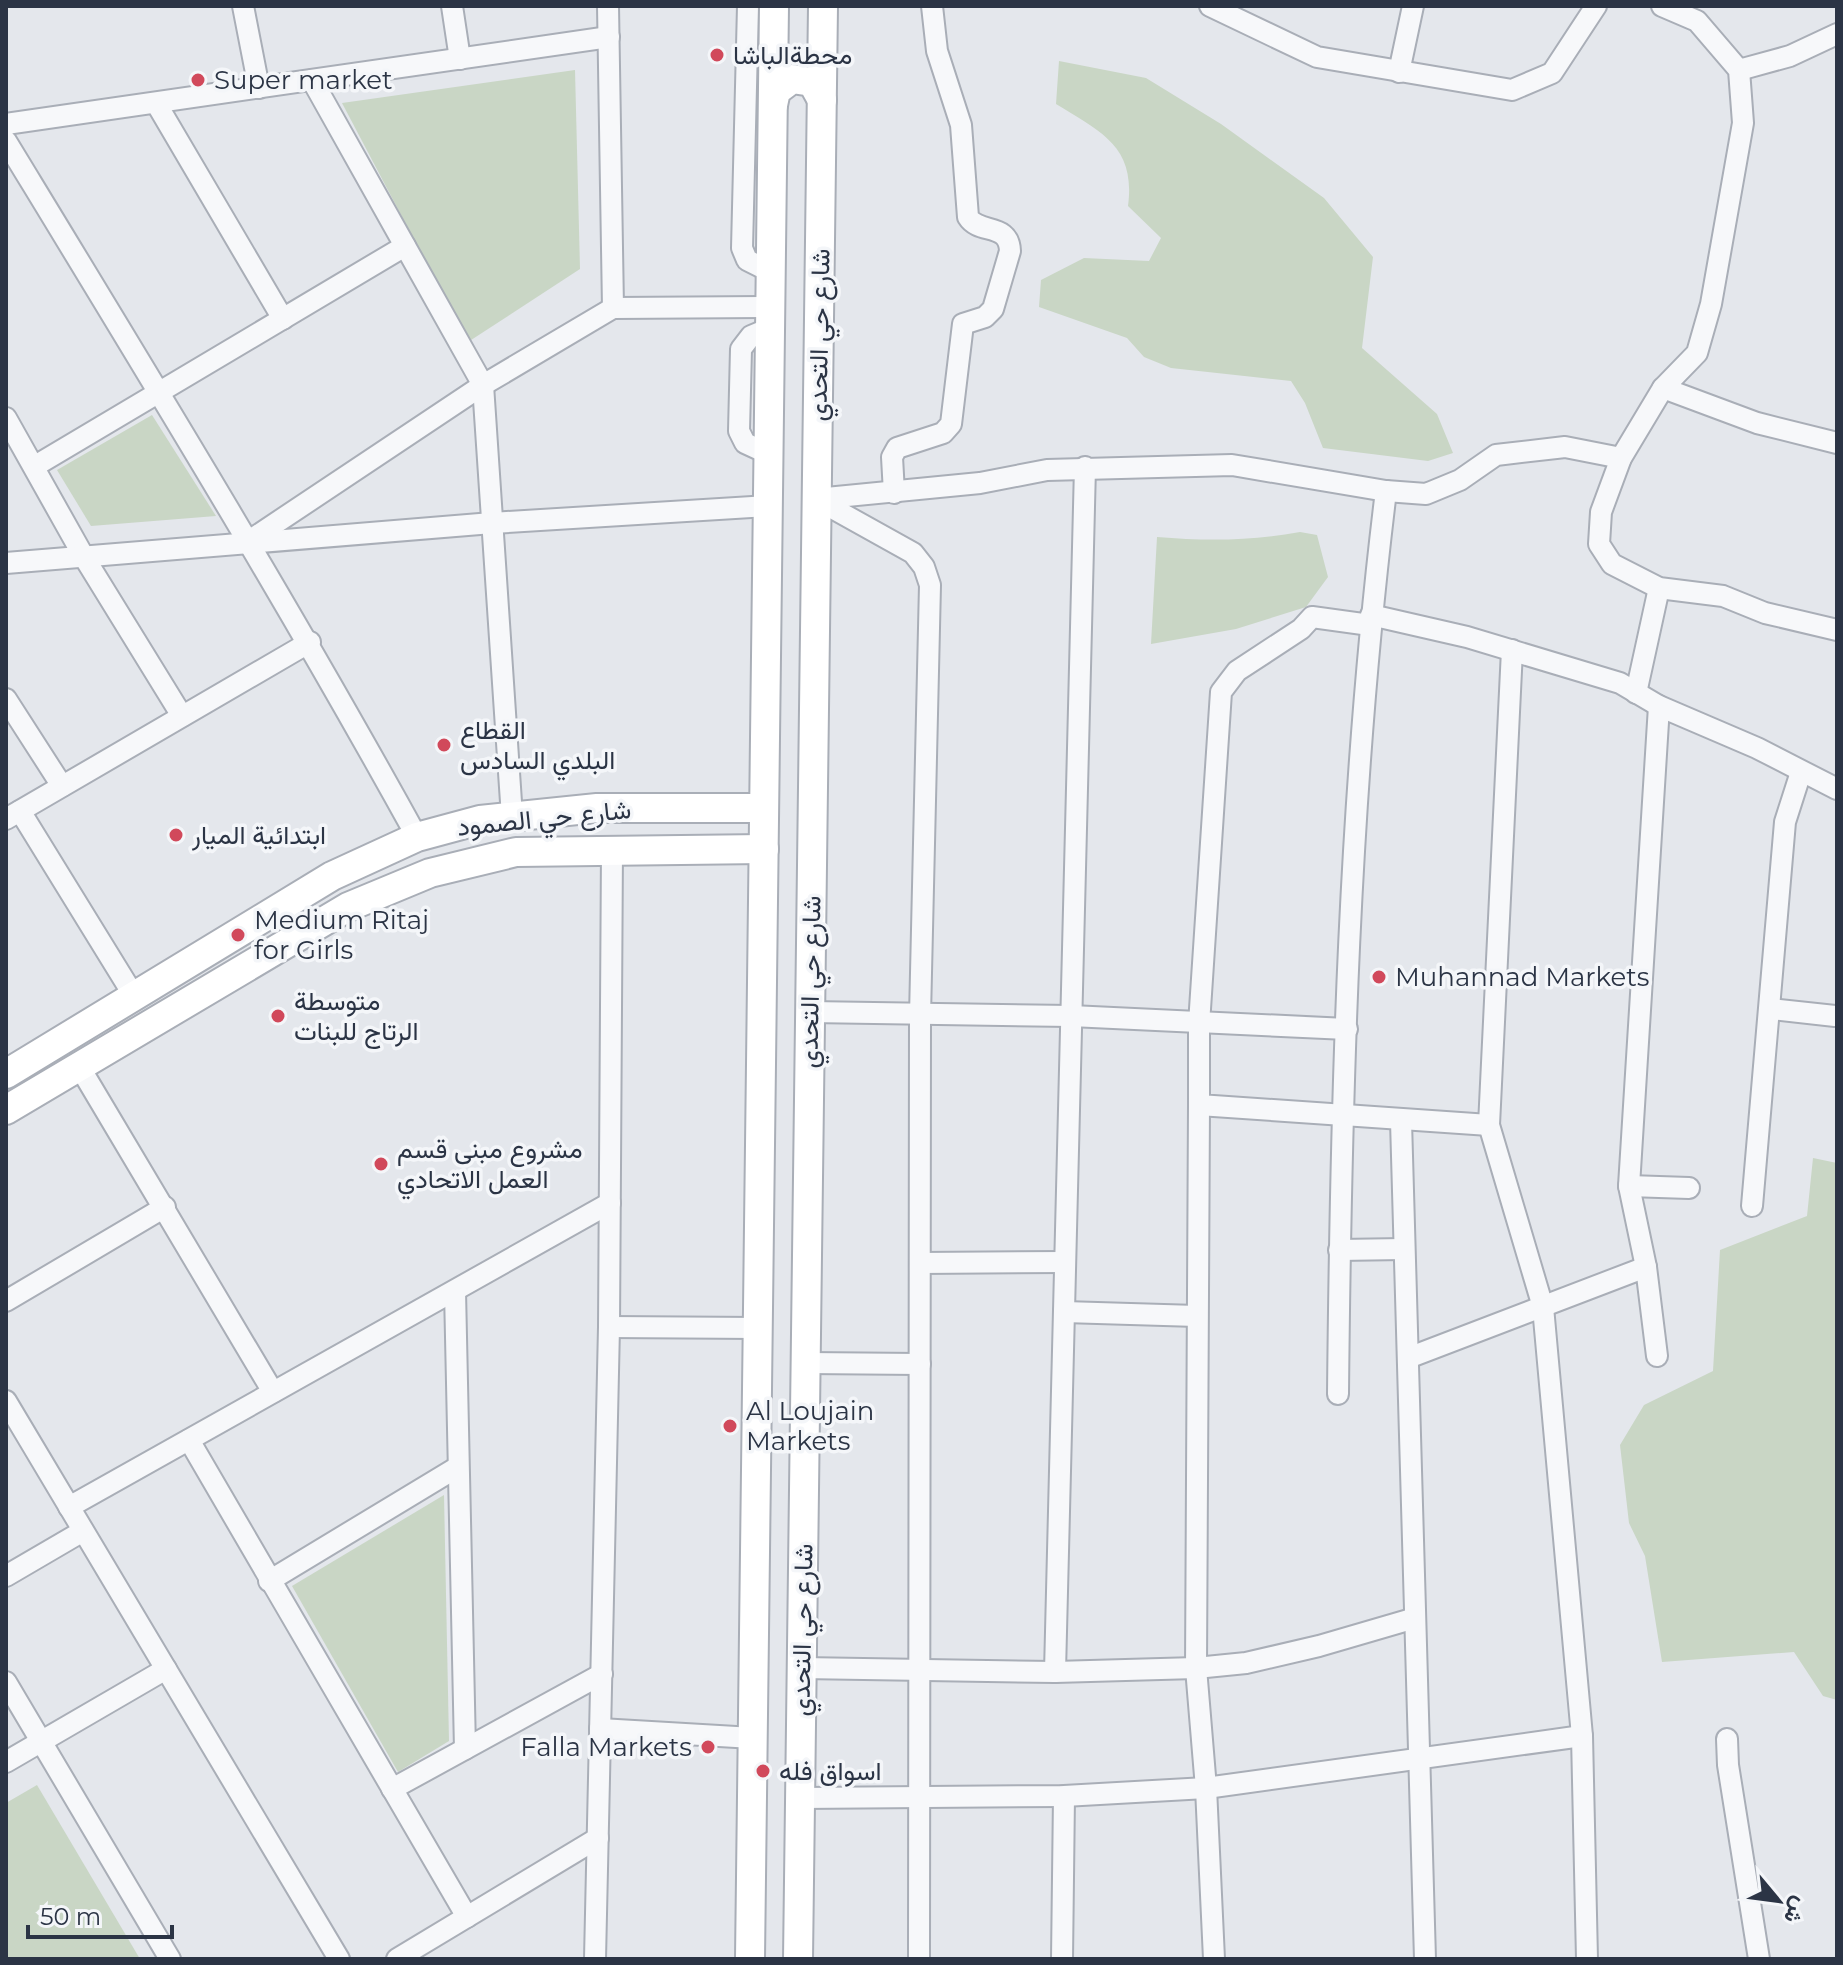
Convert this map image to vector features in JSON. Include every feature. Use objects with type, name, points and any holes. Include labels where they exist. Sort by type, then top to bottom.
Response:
[{"type":"main road","name":"شارع حي التحدي","points":[[750,1959],[774,17]]},
{"type":"main road","points":[[774,17],[783,47],[796,52],[815,46],[823,17]]},
{"type":"main road","name":"شارع حي التحدي","points":[[798,1959],[823,17]]},
{"type":"main road","points":[[773,105],[780,86],[799,78],[812,82],[822,100]]},
{"type":"main road","points":[[767,603],[770,617],[787,629],[807,623],[815,605]]},
{"type":"main road","points":[[766,694],[775,675],[794,670],[811,682],[814,695]]},
{"type":"main road","name":"شارع حي الصمود","points":[[6,1074],[332,876],[417,837],[459,825],[597,808],[764,808]]},
{"type":"main road","points":[[676,808],[689,824],[686,838],[676,848]]},
{"type":"main road","points":[[7,1102],[54,1081],[348,907],[444,869],[516,852],[612,848],[764,849]]},
{"type":"main road","points":[[41,1053],[41,1070],[54,1081]]},
{"type":"street","points":[[243,6],[259,88]]},
{"type":"street","points":[[452,6],[460,59]]},
{"type":"street","points":[[608,6],[613,308]]},
{"type":"street","points":[[748,6],[742,248],[747,260],[771,272]]},
{"type":"street","points":[[894,493],[892,457],[897,448],[943,433],[951,424],[963,324],[985,317],[993,309],[1010,251],[1009,241],[1003,233],[977,226],[968,217],[961,125],[937,51],[932,6]]},
{"type":"street","points":[[1210,6],[1240,13],[1317,57],[1512,90],[1552,73],[1596,6]]},
{"type":"street","points":[[1399,72],[1413,6]]},
{"type":"street","points":[[1662,6],[1697,21],[1739,70],[1743,123],[1711,304],[1697,353],[1663,388],[1621,458],[1601,512],[1599,544],[1612,564],[1659,588],[1723,596],[1765,613],[1837,630]]},
{"type":"street","points":[[1739,70],[1790,56],[1837,34]]},
{"type":"street","points":[[6,124],[609,37]]},
{"type":"street","points":[[312,80],[483,385],[512,817]]},
{"type":"street","points":[[156,103],[283,319]]},
{"type":"street","points":[[6,141],[159,393],[246,544],[310,642],[417,837]]},
{"type":"street","points":[[35,466],[405,246]]},
{"type":"street","points":[[246,544],[483,385],[613,308],[770,317]]},
{"type":"street","points":[[1663,388],[1757,423],[1837,443]]},
{"type":"street","points":[[6,418],[84,557],[182,716]]},
{"type":"street","points":[[816,499],[980,483],[1022,473],[1085,467],[1142,470],[1232,465],[1386,491],[1426,494],[1460,480],[1496,455],[1565,447],[1621,458]]},
{"type":"street","points":[[1055,1672],[1085,467]]},
{"type":"street","points":[[1338,1394],[1341,1117],[1370,620],[1386,491]]},
{"type":"street","points":[[816,499],[913,553],[928,576],[920,1016],[919,1959]]},
{"type":"street","points":[[6,563],[492,523],[768,506]]},
{"type":"street","points":[[1636,693],[1659,588]]},
{"type":"street","points":[[1214,1959],[1206,1788],[1196,1668],[1197,1316],[1199,1024],[1221,692],[1237,671],[1301,629],[1312,617],[1370,620],[1512,650],[1620,683],[1659,706],[1757,748],[1837,789]]},
{"type":"street","points":[[134,996],[13,815],[310,642]]},
{"type":"street","points":[[1512,650],[1489,1125],[1543,1307],[1582,1736],[1587,1959]]},
{"type":"street","points":[[6,699],[62,786]]},
{"type":"street","points":[[1657,1356],[1646,1267],[1629,1186],[1659,706]]},
{"type":"street","points":[[1752,1206],[1785,822],[1801,772]]},
{"type":"street","points":[[595,1959],[609,1327],[612,848]]},
{"type":"street","points":[[1771,1009],[1835,1016]]},
{"type":"street","points":[[810,1012],[1071,1016],[1347,1029]]},
{"type":"street","points":[[79,1066],[273,1392]]},
{"type":"street","points":[[1199,1105],[1489,1125]]},
{"type":"street","points":[[1401,1121],[1425,1959]]},
{"type":"street","points":[[1629,1186],[1689,1188]]},
{"type":"street","points":[[69,1507],[610,1203]]},
{"type":"street","points":[[6,1301],[165,1207]]},
{"type":"street","points":[[1339,1250],[1404,1249]]},
{"type":"street","points":[[920,1263],[1065,1262]]},
{"type":"street","points":[[1408,1358],[1646,1267]]},
{"type":"street","points":[[455,1291],[456,1468],[465,1749]]},
{"type":"street","points":[[1064,1312],[1197,1316]]},
{"type":"street","points":[[609,1327],[758,1328]]},
{"type":"street","points":[[806,1363],[920,1364]]},
{"type":"street","points":[[6,1401],[339,1959]]},
{"type":"street","points":[[189,1440],[467,1917]]},
{"type":"street","points":[[269,1581],[456,1468]]},
{"type":"street","points":[[6,1576],[83,1531]]},
{"type":"street","points":[[802,1668],[1055,1672],[1196,1668],[1246,1663],[1415,1618]]},
{"type":"street","points":[[6,1762],[166,1669]]},
{"type":"street","points":[[392,1789],[602,1674]]},
{"type":"street","points":[[6,1682],[170,1959]]},
{"type":"street","points":[[600,1729],[753,1738]]},
{"type":"street","points":[[801,1798],[1064,1796],[1206,1788],[1582,1736]]},
{"type":"street","points":[[1727,1739],[1728,1765],[1759,1959]]},
{"type":"street","points":[[1062,1959],[1064,1796]]},
{"type":"street","points":[[397,1959],[598,1838]]},
{"type":"green space","points":[[1059,61],[1146,78],[1221,124],[1324,198],[1373,257],[1362,348],[1437,414],[1453,453],[1428,461],[1323,448],[1305,403],[1291,381],[1171,368],[1144,357],[1127,338],[1039,307],[1041,280],[1084,258],[1149,261],[1161,238],[1128,206],[1126,169],[1112,143],[1056,104]]},
{"type":"green space","points":[[575,70],[580,269],[468,342],[342,103]]},
{"type":"green space","points":[[152,415],[216,516],[91,526],[57,470]]},
{"type":"green space","points":[[1300,532],[1317,535],[1328,577],[1306,607],[1236,629],[1151,644],[1157,537],[1228,539]]},
{"type":"green space","points":[[1813,1158],[1837,1163],[1837,1700],[1823,1696],[1794,1652],[1662,1662],[1645,1556],[1629,1523],[1620,1445],[1644,1405],[1713,1371],[1720,1250],[1807,1216]]},
{"type":"green space","points":[[444,1495],[449,1741],[398,1772],[292,1586]]},
{"type":"green space","points":[[37,1785],[140,1959],[6,1959],[6,1803]]},
{"type":"place","name":"محطةالباشا","points":[[717,55]]},
{"type":"place","name":"Super market","points":[[198,80]]},
{"type":"place","name":"القطاع البلدي السادس","points":[[444,745]]},
{"type":"place","name":"ابتدائية الميار","points":[[176,835]]},
{"type":"place","name":"Medium Ritaj for Girls","points":[[238,935]]},
{"type":"place","name":"Muhannad Markets","points":[[1379,977]]},
{"type":"place","name":"متوسطة الرتاج للبنات","points":[[278,1016]]},
{"type":"place","name":"مشروع مبنى قسم العمل الاتحادي","points":[[381,1164]]},
{"type":"place","name":"Al Loujain Markets","points":[[730,1426]]},
{"type":"place","name":"Falla Markets","points":[[708,1747]]},
{"type":"place","name":"اسواق فله","points":[[763,1771]]}]
